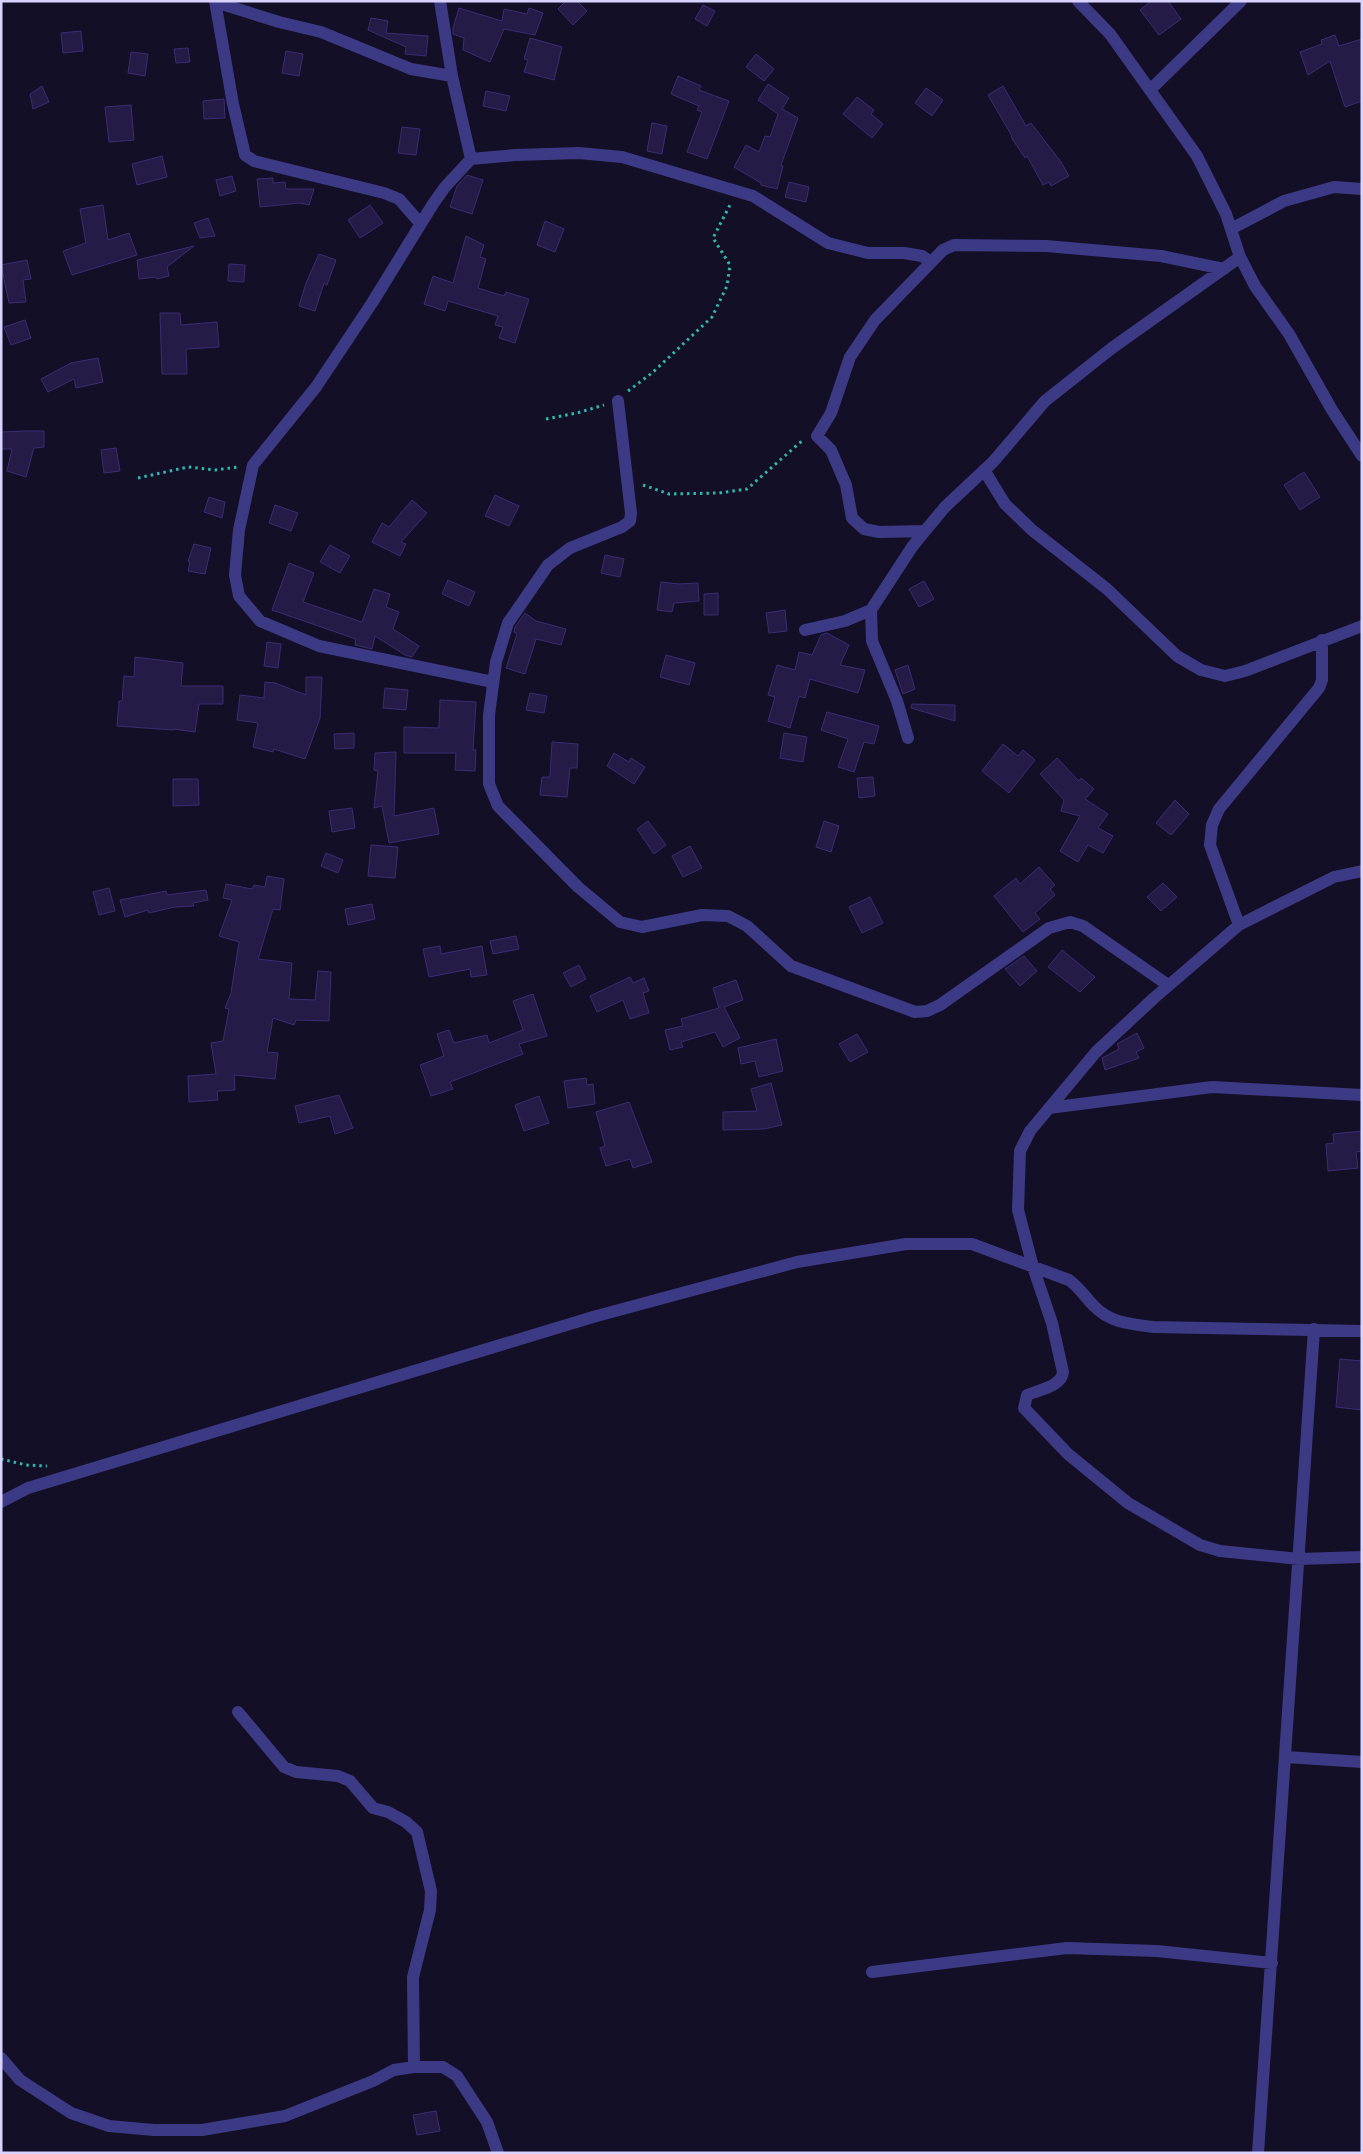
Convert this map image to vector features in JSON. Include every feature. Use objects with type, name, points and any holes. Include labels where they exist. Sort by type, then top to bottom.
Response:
[{"type":"street","points":[[420,223],[399,199],[384,193],[254,161],[245,155],[233,104],[215,1],[279,22],[321,32],[410,69],[452,76]]},
{"type":"street","points":[[440,1],[452,76],[471,159]]},
{"type":"street","points":[[1078,1],[1110,34],[1197,156],[1226,214],[1240,257],[1255,286],[1288,334],[1332,410],[1362,456]]},
{"type":"street","points":[[1150,90],[1241,1]]},
{"type":"street","points":[[493,682],[318,646],[260,621],[239,596],[235,575],[239,530],[253,465],[321,379],[372,302],[420,223],[445,187],[471,159],[579,153],[607,154],[622,157],[752,196],[828,243],[868,254],[904,253],[922,256],[931,262]]},
{"type":"street","points":[[1231,229],[1284,201],[1334,187],[1362,190]]},
{"type":"street","points":[[925,531],[879,532],[864,529],[852,518],[846,486],[831,450],[818,436],[831,412],[850,357],[875,320],[943,250],[954,245],[1046,246],[1161,256],[1224,269]]},
{"type":"street","points":[[805,630],[844,621],[871,610],[912,547],[925,531],[945,507],[984,470],[1045,401],[1112,348],[1240,257]]},
{"type":"street","points":[[618,401],[631,513],[630,521],[570,548],[548,564],[508,623],[496,662],[493,682],[488,764],[489,784],[498,806],[578,887],[620,922],[642,926],[702,915],[728,916],[747,926],[791,966],[915,1012],[927,1011],[940,1005],[1049,928],[1070,922],[1082,926],[1168,985]]},
{"type":"street","points":[[984,470],[1005,504],[1032,530],[1107,589],[1177,656],[1201,670],[1225,676],[1246,671],[1362,626]]},
{"type":"street","points":[[871,610],[872,641],[897,701],[908,738]]},
{"type":"street","points":[[1239,925],[1210,845],[1212,825],[1219,809],[1319,688],[1322,680],[1322,640]]},
{"type":"street","points":[[1362,871],[1334,877],[1239,925],[1168,985],[1096,1052],[1030,1131],[1020,1151],[1018,1210],[1032,1267],[1052,1323],[1063,1372],[1062,1378],[1058,1382],[1027,1396],[1024,1408],[1068,1454],[1128,1503],[1200,1545],[1220,1551],[1299,1558],[1362,1557]]},
{"type":"street","points":[[1049,1108],[1212,1087],[1362,1095]]},
{"type":"street","points":[[1,1502],[28,1488],[593,1317],[797,1262],[906,1244],[972,1244],[1069,1280],[1079,1287],[1101,1313],[1124,1324],[1362,1331]]},
{"type":"street","points":[[1258,2153],[1314,1329]]},
{"type":"street","points":[[238,1712],[284,1767],[296,1772],[338,1776],[350,1780],[372,1808],[388,1812],[406,1822],[417,1832],[431,1891],[430,1910],[413,1977],[414,2066]]},
{"type":"street","points":[[1286,1757],[1362,1762]]},
{"type":"street","points":[[872,1972],[1068,1948],[1157,1951],[1272,1962]]},
{"type":"street","points":[[1,2058],[20,2080],[71,2113],[109,2126],[154,2130],[202,2130],[285,2116],[373,2081],[394,2070],[414,2066],[443,2067],[457,2076],[487,2122],[498,2153]]},
{"type":"path","points":[[546,419],[577,414],[618,401],[652,373],[712,317],[727,286],[730,265],[713,238],[736,192]]},
{"type":"path","points":[[627,482],[647,485],[669,494],[719,493],[747,489],[806,438]]},
{"type":"path","points":[[138,478],[188,467],[215,470],[253,465]]},
{"type":"building","points":[[566,1],[577,1],[587,11],[573,25],[558,9]]},
{"type":"building","points":[[1151,1],[1168,1],[1181,19],[1159,35],[1140,10]]},
{"type":"building","points":[[703,5],[715,11],[707,26],[695,19]]},
{"type":"building","points":[[459,8],[502,21],[504,9],[527,14],[529,8],[543,13],[535,35],[504,29],[490,62],[463,50],[464,38],[453,34]]},
{"type":"building","points":[[371,18],[388,21],[386,33],[428,36],[426,56],[405,54],[406,47],[368,30]]},
{"type":"building","points":[[81,31],[83,51],[63,53],[61,33]]},
{"type":"building","points":[[1335,35],[1339,46],[1362,39],[1362,101],[1345,107],[1330,61],[1308,75],[1300,52],[1322,44],[1321,40]]},
{"type":"building","points":[[530,38],[562,47],[554,80],[524,72],[528,60],[524,59]]},
{"type":"building","points":[[188,48],[190,62],[176,63],[174,49]]},
{"type":"building","points":[[286,51],[303,54],[299,76],[282,73]]},
{"type":"building","points":[[131,52],[148,54],[145,76],[128,73]]},
{"type":"building","points":[[756,54],[774,69],[764,81],[746,67]]},
{"type":"building","points":[[678,76],[701,86],[699,90],[729,101],[707,159],[687,152],[702,112],[697,110],[699,106],[671,94]]},
{"type":"building","points":[[768,84],[789,98],[782,109],[798,118],[781,165],[783,166],[777,189],[761,185],[761,183],[734,167],[746,145],[759,152],[765,136],[770,137],[778,114],[758,100]]},
{"type":"building","points":[[42,86],[49,102],[33,109],[30,94]]},
{"type":"building","points":[[1003,86],[1026,126],[1031,123],[1061,162],[1069,176],[1051,186],[1049,182],[1043,185],[1027,156],[1025,158],[1011,137],[988,95]]},
{"type":"building","points":[[926,88],[943,100],[932,116],[915,103]]},
{"type":"building","points":[[486,91],[510,96],[506,111],[483,106]]},
{"type":"building","points":[[857,97],[874,110],[871,114],[883,124],[872,138],[843,114]]},
{"type":"building","points":[[224,99],[225,118],[204,119],[203,101]]},
{"type":"building","points":[[131,105],[134,140],[109,142],[105,107]]},
{"type":"building","points":[[652,123],[667,126],[662,154],[647,151]]},
{"type":"building","points":[[402,127],[420,129],[416,155],[398,153]]},
{"type":"building","points":[[162,156],[167,177],[137,185],[132,164]]},
{"type":"building","points":[[467,175],[483,180],[472,214],[450,207],[457,186]]},
{"type":"building","points":[[232,176],[236,191],[220,196],[216,180]]},
{"type":"building","points":[[273,178],[273,183],[285,182],[286,189],[314,189],[309,205],[300,203],[260,207],[257,179]]},
{"type":"building","points":[[789,182],[809,187],[806,202],[785,197]]},
{"type":"building","points":[[103,205],[108,240],[129,233],[137,255],[72,275],[63,251],[86,243],[80,209]]},
{"type":"building","points":[[370,205],[383,223],[360,238],[348,220]]},
{"type":"building","points":[[208,218],[215,236],[200,238],[194,223]]},
{"type":"building","points":[[545,221],[564,229],[555,252],[537,245]]},
{"type":"building","points":[[466,236],[484,245],[480,257],[486,259],[478,288],[504,296],[506,292],[529,299],[515,343],[499,338],[503,327],[495,325],[498,316],[448,301],[445,311],[424,304],[433,276],[453,283]]},
{"type":"building","points":[[194,246],[167,267],[169,276],[157,279],[156,277],[139,279],[137,260]]},
{"type":"building","points":[[319,254],[336,260],[327,285],[324,283],[315,311],[299,306],[306,283]]},
{"type":"building","points":[[27,260],[31,279],[23,280],[26,302],[9,303],[1,265]]},
{"type":"building","points":[[229,264],[245,265],[244,282],[228,281]]},
{"type":"building","points":[[160,313],[180,313],[181,325],[217,322],[219,347],[186,349],[187,374],[162,374]]},
{"type":"building","points":[[25,320],[31,338],[11,345],[4,327]]},
{"type":"building","points":[[98,358],[103,382],[76,388],[74,379],[48,392],[41,379],[71,363]]},
{"type":"building","points":[[44,431],[44,447],[34,448],[26,477],[7,471],[12,449],[1,449],[1,432]]},
{"type":"building","points":[[116,448],[120,471],[104,473],[101,450]]},
{"type":"building","points":[[1304,472],[1320,497],[1300,510],[1284,485]]},
{"type":"building","points":[[495,495],[519,506],[509,526],[485,516]]},
{"type":"building","points":[[209,497],[225,502],[222,518],[204,512]]},
{"type":"building","points":[[412,500],[427,513],[401,542],[406,544],[400,556],[372,542],[382,523],[389,527]]},
{"type":"building","points":[[275,505],[298,513],[291,531],[269,523]]},
{"type":"building","points":[[194,544],[211,548],[205,574],[188,571],[190,562],[188,561]]},
{"type":"building","points":[[330,545],[350,556],[340,573],[320,562]]},
{"type":"building","points":[[605,555],[624,559],[620,577],[601,573]]},
{"type":"building","points":[[289,563],[314,573],[303,602],[362,622],[374,589],[390,594],[386,607],[399,612],[393,629],[419,646],[412,657],[405,655],[375,636],[372,649],[355,645],[356,639],[272,610]]},
{"type":"building","points":[[448,580],[475,592],[469,606],[442,594]]},
{"type":"building","points":[[924,581],[934,599],[919,607],[909,589]]},
{"type":"building","points":[[661,582],[679,584],[698,583],[699,601],[674,603],[672,612],[657,610]]},
{"type":"building","points":[[718,593],[718,615],[704,615],[704,594]]},
{"type":"building","points":[[785,610],[787,631],[769,633],[766,613]]},
{"type":"building","points":[[525,613],[536,621],[566,629],[561,645],[536,639],[525,674],[506,668],[517,634],[514,632],[515,627]]},
{"type":"building","points":[[827,633],[849,645],[840,665],[865,670],[858,693],[810,679],[805,698],[799,696],[790,728],[768,721],[775,697],[768,695],[777,665],[795,670],[799,652],[812,655],[821,635]]},
{"type":"building","points":[[267,642],[281,644],[278,668],[264,666]]},
{"type":"building","points":[[666,655],[695,663],[689,685],[660,677]]},
{"type":"building","points":[[135,657],[183,663],[181,686],[223,686],[223,704],[199,704],[195,732],[117,726],[124,676],[134,677]]},
{"type":"building","points":[[908,665],[915,689],[903,694],[895,670]]},
{"type":"building","points":[[306,677],[322,677],[320,718],[305,759],[274,749],[273,752],[253,747],[258,723],[237,720],[240,695],[264,698],[265,682],[275,683],[306,695]]},
{"type":"building","points":[[385,688],[408,690],[406,710],[383,708]]},
{"type":"building","points":[[530,693],[547,696],[544,713],[526,710]]},
{"type":"building","points":[[440,700],[476,702],[473,750],[476,750],[475,771],[455,770],[456,753],[404,753],[404,727],[439,728]]},
{"type":"building","points":[[912,704],[955,705],[955,721],[911,708]]},
{"type":"building","points":[[827,712],[879,726],[874,744],[864,742],[854,772],[838,767],[848,739],[821,730]]},
{"type":"building","points":[[354,733],[354,748],[335,749],[334,734]]},
{"type":"building","points":[[784,733],[807,737],[803,762],[780,758]]},
{"type":"building","points":[[552,742],[578,744],[577,768],[570,768],[567,797],[540,795],[542,777],[550,777]]},
{"type":"building","points":[[1003,744],[1018,756],[1023,750],[1035,760],[1009,793],[982,771]]},
{"type":"building","points":[[396,752],[394,816],[434,808],[439,834],[389,843],[382,806],[374,808],[378,771],[374,770],[375,753]]},
{"type":"building","points":[[614,753],[629,762],[631,758],[645,767],[634,784],[607,766]]},
{"type":"building","points":[[1057,758],[1079,781],[1081,778],[1094,789],[1085,799],[1108,814],[1098,828],[1113,836],[1103,853],[1088,845],[1078,862],[1060,851],[1080,816],[1061,811],[1064,800],[1040,774]]},
{"type":"building","points":[[873,777],[875,796],[859,798],[857,778]]},
{"type":"building","points":[[173,779],[198,779],[199,805],[173,806]]},
{"type":"building","points":[[1175,800],[1189,814],[1171,835],[1156,823]]},
{"type":"building","points":[[352,808],[355,828],[332,832],[329,811]]},
{"type":"building","points":[[648,821],[666,845],[654,854],[637,829]]},
{"type":"building","points":[[824,821],[839,826],[831,852],[816,847]]},
{"type":"building","points":[[371,845],[398,847],[395,878],[368,876]]},
{"type":"building","points":[[690,846],[702,868],[683,877],[672,856]]},
{"type":"building","points":[[326,853],[343,860],[338,873],[321,866]]},
{"type":"building","points":[[1039,867],[1055,885],[1050,889],[1055,895],[1035,913],[1040,919],[1023,932],[994,896],[1016,878],[1020,884]]},
{"type":"building","points":[[267,876],[284,879],[280,910],[273,909],[258,959],[292,963],[289,999],[315,1000],[318,971],[331,972],[329,1021],[296,1020],[294,1025],[273,1018],[267,1052],[278,1053],[275,1079],[234,1075],[235,1090],[217,1091],[218,1100],[189,1102],[188,1076],[216,1074],[211,1043],[223,1041],[229,1009],[225,1008],[231,993],[239,942],[219,936],[232,900],[223,898],[226,884],[252,889],[254,885],[265,887]]},
{"type":"building","points":[[1163,883],[1177,897],[1161,911],[1147,897]]},
{"type":"building","points":[[109,888],[115,911],[99,915],[93,892]]},
{"type":"building","points":[[206,890],[208,900],[193,903],[194,906],[175,907],[149,913],[148,910],[125,917],[120,900],[166,891],[167,895]]},
{"type":"building","points":[[870,897],[883,923],[862,933],[849,907]]},
{"type":"building","points":[[372,904],[375,919],[348,925],[345,909]]},
{"type":"building","points":[[516,936],[519,949],[493,954],[490,941]]},
{"type":"building","points":[[440,946],[441,954],[482,946],[487,975],[471,977],[470,969],[429,977],[423,949]]},
{"type":"building","points":[[1062,950],[1095,977],[1080,992],[1048,967]]},
{"type":"building","points":[[1024,956],[1037,971],[1020,986],[1005,969]]},
{"type":"building","points":[[579,965],[586,979],[571,987],[563,973]]},
{"type":"building","points":[[630,977],[633,983],[644,978],[649,991],[643,993],[649,1013],[630,1019],[623,1000],[597,1012],[590,996]]},
{"type":"building","points":[[736,980],[743,1000],[724,1007],[740,1038],[723,1047],[715,1032],[681,1042],[683,1047],[670,1050],[665,1030],[683,1026],[681,1019],[719,1008],[713,988]]},
{"type":"building","points":[[533,994],[547,1036],[519,1044],[523,1054],[450,1082],[453,1089],[431,1096],[420,1065],[444,1056],[437,1034],[449,1030],[454,1043],[487,1035],[489,1043],[523,1030],[513,1001]]},
{"type":"building","points":[[1137,1033],[1144,1048],[1136,1052],[1139,1058],[1105,1070],[1102,1058],[1119,1049],[1117,1044]]},
{"type":"building","points":[[857,1034],[868,1052],[850,1062],[839,1044]]},
{"type":"building","points":[[776,1039],[783,1071],[759,1077],[755,1061],[741,1064],[738,1048]]},
{"type":"building","points":[[586,1078],[587,1085],[593,1084],[595,1104],[568,1108],[564,1081]]},
{"type":"building","points":[[771,1083],[782,1125],[764,1129],[723,1130],[723,1112],[757,1111],[751,1089]]},
{"type":"building","points":[[339,1095],[353,1128],[335,1134],[330,1116],[299,1123],[295,1106]]},
{"type":"building","points":[[539,1096],[549,1123],[524,1131],[515,1105]]},
{"type":"building","points":[[629,1102],[652,1162],[633,1168],[630,1159],[606,1166],[600,1148],[605,1146],[596,1112]]},
{"type":"building","points":[[1362,1131],[1362,1151],[1356,1152],[1358,1168],[1328,1171],[1326,1144],[1334,1143],[1333,1134]]},
{"type":"building","points":[[1340,1359],[1362,1361],[1362,1410],[1336,1407]]},
{"type":"building","points":[[436,2111],[440,2131],[417,2135],[413,2115]]}]
